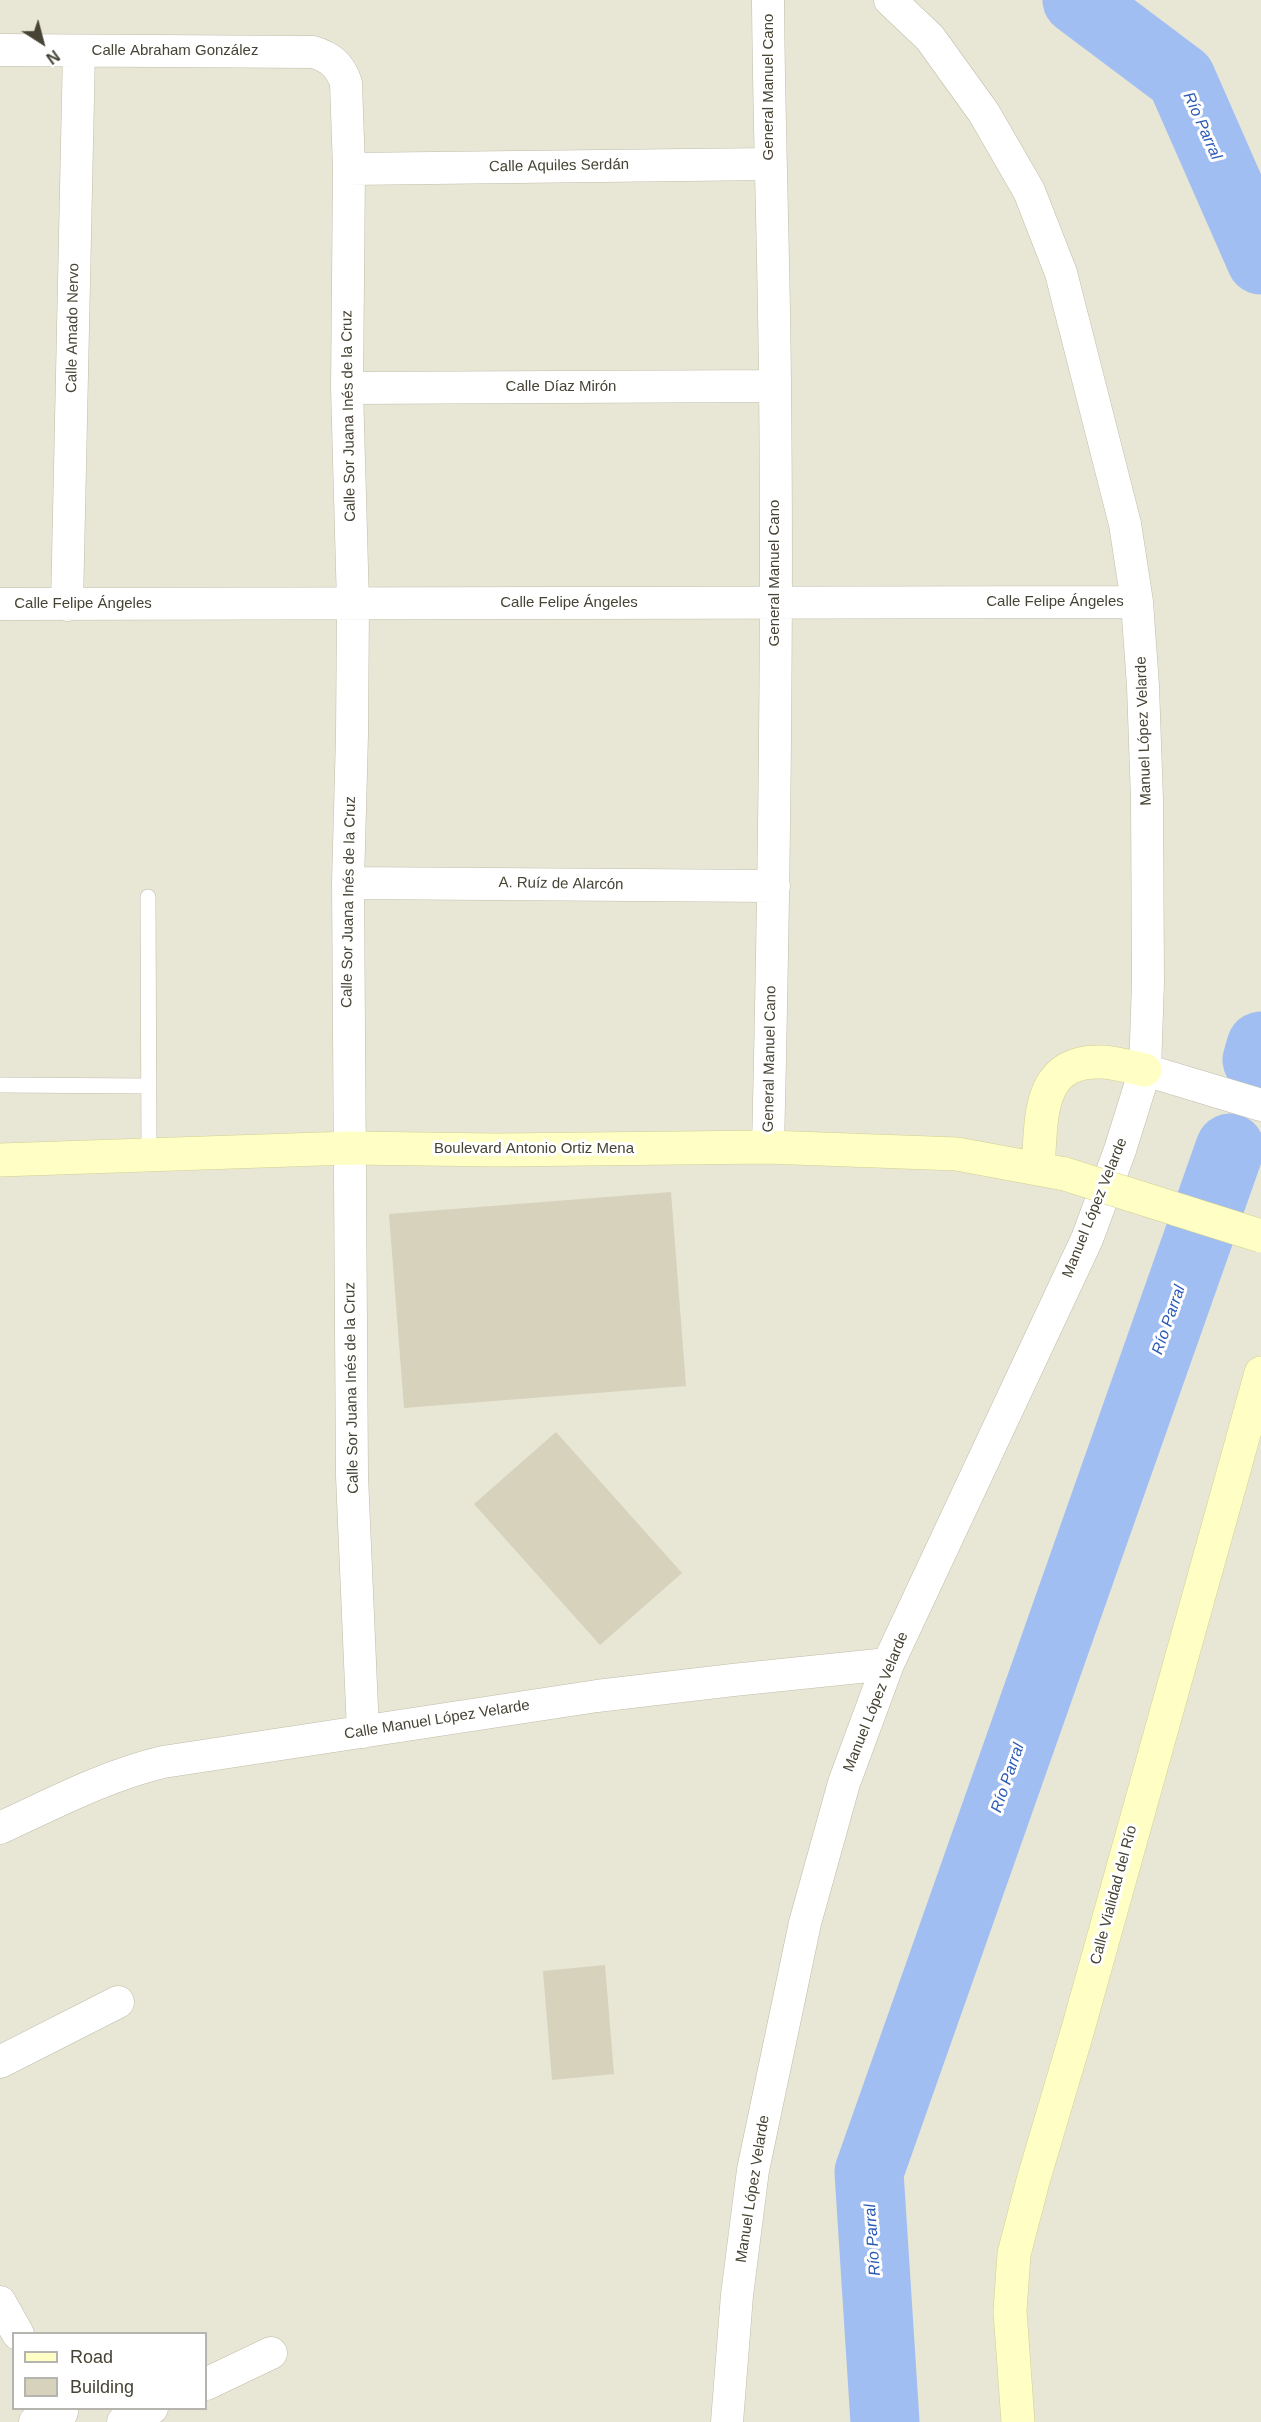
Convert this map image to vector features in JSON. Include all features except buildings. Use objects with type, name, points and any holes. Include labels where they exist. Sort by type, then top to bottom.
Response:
[{"type":"main road","points":[[1052,1171],[1042,1110],[1047,1090],[1054,1080],[1066,1069],[1085,1063],[1104,1062],[1145,1070]]},
{"type":"main road","name":"Boulevard Antonio Ortiz Mena","points":[[0,1160],[349,1148],[498,1150],[768,1147],[957,1154],[1052,1171],[1261,1236]]},
{"type":"main road","name":"Calle Vialidad del Río","points":[[1018,2422],[1010,2311],[1014,2254],[1261,1373]]},
{"type":"street","name":"General Manuel Cano","points":[[768,0],[775,386],[774,886],[768,1147]]},
{"type":"street","name":"Manuel López Velarde","points":[[727,2422],[737,2295],[753,2170],[805,1923],[844,1783],[888,1664],[1086,1239],[1120,1150],[1145,1070],[1148,982],[1147,800],[1137,602],[1125,524],[1061,273],[1029,191],[984,113],[930,38],[890,0]]},
{"type":"street","name":"Calle Abraham González","points":[[0,50],[312,52],[335,63],[342,72]]},
{"type":"street","name":"Calle Amado Nervo","points":[[67,605],[79,51]]},
{"type":"street","name":"Calle Sor Juana Inés de la Cruz","points":[[342,72],[346,83],[349,169],[347,388],[353,605],[348,883],[352,1476],[363,1732]]},
{"type":"street","name":"Calle Aquiles Serdán","points":[[349,169],[770,164]]},
{"type":"street","name":"Calle Díaz Mirón","points":[[347,388],[775,386]]},
{"type":"street","name":"Calle Felipe Ángeles","points":[[0,604],[1137,602]]},
{"type":"street","name":"A. Ruíz de Alarcón","points":[[348,883],[774,886]]},
{"type":"street","points":[[1145,1070],[1261,1105]]},
{"type":"street","name":"Calle Manuel López Velarde","points":[[0,1828],[102,1780],[164,1762],[597,1696],[888,1664]]},
{"type":"street","points":[[0,2062],[117,2002]]},
{"type":"street","points":[[0,2302],[17,2332]]},
{"type":"street","points":[[207,2384],[271,2353]]},
{"type":"street","points":[[123,2422],[150,2410]]},
{"type":"lane","points":[[148,897],[149,1155]]},
{"type":"lane","points":[[0,1085],[149,1086]]},
{"type":"shaded area","points":[[0,0],[1261,0],[1261,2422],[0,2422]]},
{"type":"waterway","name":"Río Parral","points":[[1077,0],[1181,78],[1261,260]]},
{"type":"waterway","name":"Río Parral","points":[[1257,1060],[1261,1046]]},
{"type":"waterway","name":"Río Parral","points":[[885,2422],[869,2172],[1230,1148]]}]
